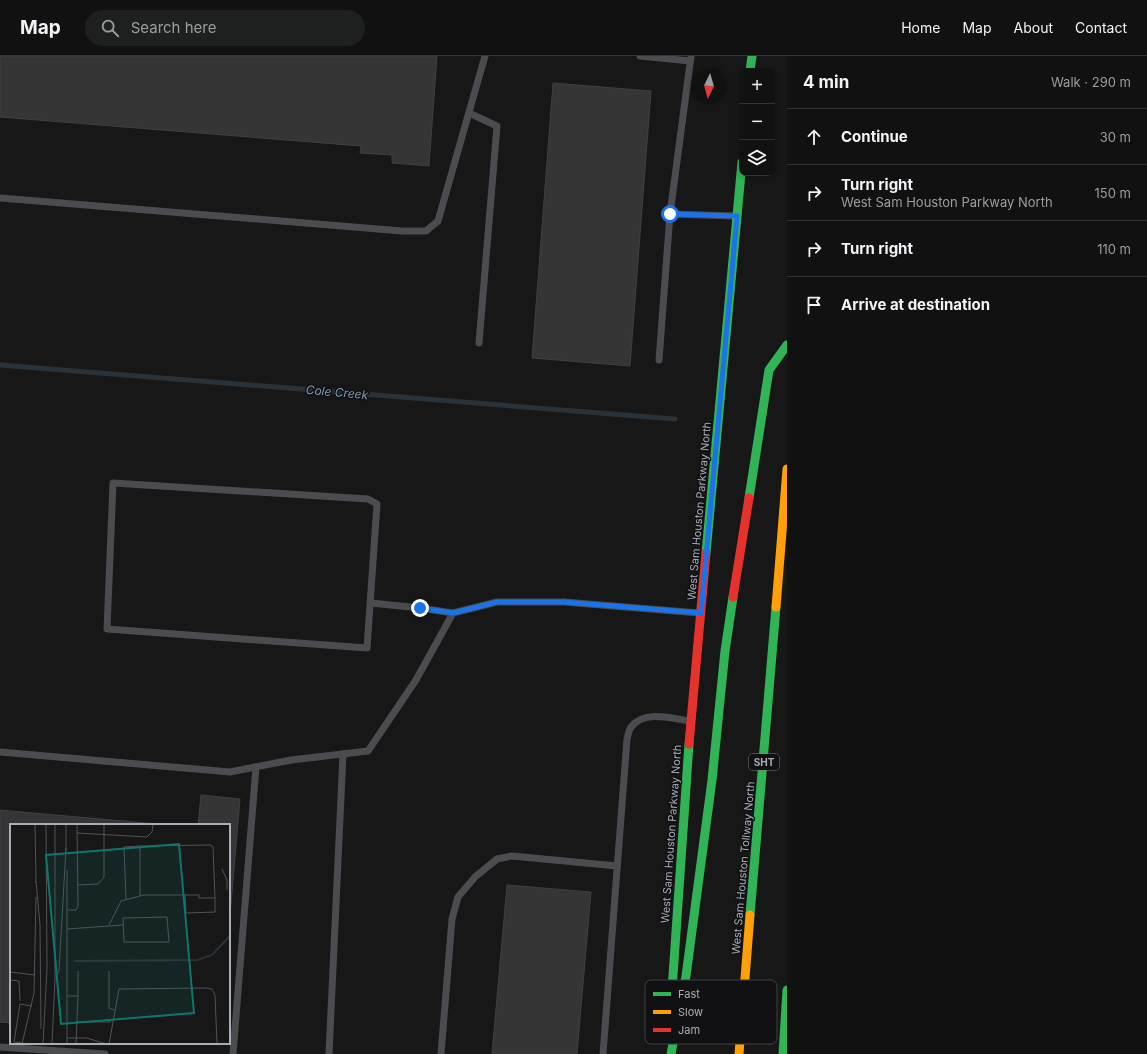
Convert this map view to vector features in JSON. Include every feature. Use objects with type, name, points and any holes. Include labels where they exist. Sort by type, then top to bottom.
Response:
[{"type":"main road","points":[[750,68],[752,56]]},
{"type":"main road","name":"West Sam Houston Parkway North","points":[[672,980],[691,721],[741,176]]},
{"type":"main road","points":[[685,980],[712,780],[724,651],[769,370],[787,345]]},
{"type":"main road","name":"West Sam Houston Tollway North","points":[[745,980],[787,469]]},
{"type":"main road","points":[[783,1054],[787,990]]},
{"type":"main road","name":"West Sam Houston Parkway North","points":[[667,1054],[668,1044]]},
{"type":"main road","points":[[671,1054],[673,1044]]},
{"type":"main road","name":"West Sam Houston Tollway North","points":[[739,1054],[740,1044]]},
{"type":"lane","points":[[0,198],[402,231],[426,231],[438,221],[485,56]]},
{"type":"lane","points":[[640,56],[690,58],[670,214],[659,360]]},
{"type":"lane","points":[[469,113],[497,126],[479,343]]},
{"type":"lane","points":[[670,214],[737,216]]},
{"type":"lane","points":[[113,483],[368,499],[377,504],[371,604],[367,648],[107,629],[113,483]]},
{"type":"lane","points":[[371,604],[420,608],[453,613],[497,602],[564,602],[701,613]]},
{"type":"lane","points":[[0,752],[230,772],[291,760],[368,751],[416,680],[453,613]]},
{"type":"lane","points":[[603,1054],[627,739],[630,727],[641,719],[658,716],[691,721]]},
{"type":"lane","points":[[329,1054],[343,754]]},
{"type":"lane","points":[[233,1054],[256,767]]},
{"type":"lane","points":[[441,1054],[452,919],[458,897],[474,877],[497,859],[512,856],[617,866]]},
{"type":"lane","points":[[0,1047],[106,1054]]},
{"type":"building","points":[[0,56],[437,56],[429,166],[392,163],[392,155],[360,153],[361,146],[0,117]]},
{"type":"building","points":[[553,83],[651,91],[630,366],[532,358]]},
{"type":"building","points":[[201,795],[240,799],[230,916],[230,824],[198,824]]},
{"type":"building","points":[[0,810],[157,824],[10,824],[10,1023],[0,1022]]},
{"type":"building","points":[[507,885],[591,892],[577,1054],[492,1054]]},
{"type":"waterway","name":"Cole Creek","points":[[0,365],[675,419]]},
{"type":"traffic: fast","points":[[750,68],[752,56]]},
{"type":"traffic: fast","points":[[706,553],[741,176]]},
{"type":"traffic: fast","points":[[749,498],[769,370],[787,345]]},
{"type":"traffic: fast","points":[[685,980],[712,780],[725,651],[733,597]]},
{"type":"traffic: fast","points":[[750,915],[776,607]]},
{"type":"traffic: fast","points":[[673,980],[689,744]]},
{"type":"traffic: fast","points":[[783,1054],[787,990]]},
{"type":"traffic: fast","points":[[671,1054],[673,1044]]},
{"type":"traffic: slow","points":[[776,607],[787,469]]},
{"type":"traffic: slow","points":[[745,980],[750,915]]},
{"type":"traffic: slow","points":[[739,1054],[740,1044]]},
{"type":"traffic: jam","points":[[733,597],[749,498]]},
{"type":"traffic: jam","points":[[689,744],[706,553]]},
{"type":"route","points":[[420,608],[453,613],[497,602],[564,602],[701,613],[737,216],[670,214]]}]
